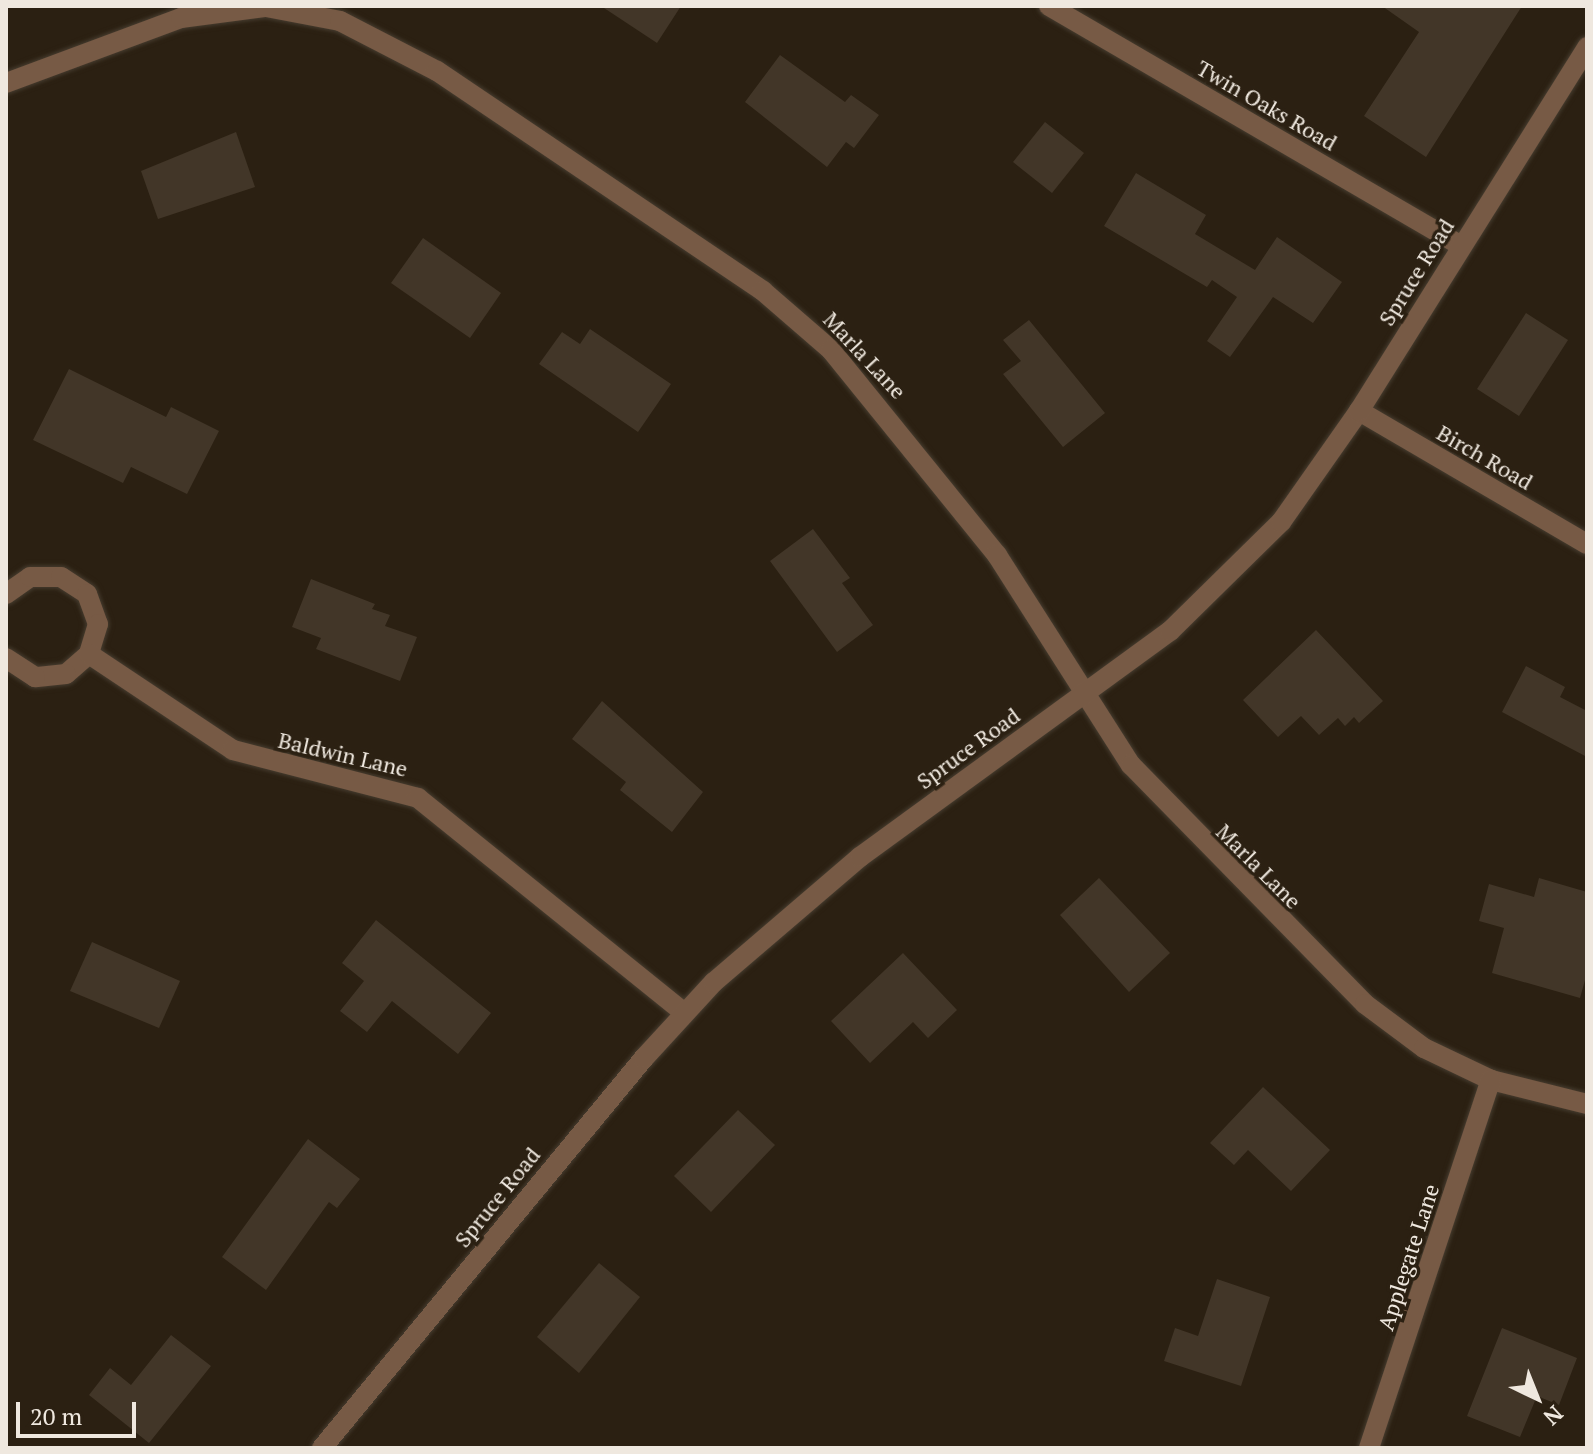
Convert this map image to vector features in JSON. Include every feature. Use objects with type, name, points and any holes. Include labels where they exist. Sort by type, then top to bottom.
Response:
[{"type":"street","name":"Twin Oaks Road","points":[[1049,6],[1461,246]]},
{"type":"street","name":"Marla Lane","points":[[6,83],[144,29],[239,8],[314,12],[394,46],[763,291],[831,350],[997,555],[1156,795],[1329,971],[1424,1048],[1491,1080],[1587,1104]]},
{"type":"street","name":"Spruce Road","points":[[322,1448],[684,1013],[860,857],[1194,611],[1248,558],[1299,499],[1359,411],[1587,47]]},
{"type":"street","name":"Birch Road","points":[[1359,411],[1587,544]]},
{"type":"street","points":[[6,594],[41,575],[80,587],[98,624],[89,654],[75,669],[46,678],[26,674],[6,658]]},
{"type":"street","name":"Baldwin Lane","points":[[89,654],[233,750],[418,798],[684,1013]]},
{"type":"street","name":"Applegate Lane","points":[[1369,1448],[1491,1080]]},
{"type":"building","points":[[601,6],[681,6],[657,43]]},
{"type":"building","points":[[1382,6],[1522,6],[1426,157],[1364,116],[1419,32]]},
{"type":"building","points":[[780,55],[845,102],[851,95],[879,115],[854,148],[846,142],[827,167],[745,102]]},
{"type":"building","points":[[1045,122],[1084,153],[1052,193],[1013,162]]},
{"type":"building","points":[[236,132],[255,187],[158,219],[141,171]]},
{"type":"building","points":[[1136,173],[1206,215],[1195,234],[1255,270],[1277,237],[1342,282],[1313,323],[1273,297],[1230,357],[1207,341],[1237,297],[1212,280],[1207,287],[1104,226]]},
{"type":"building","points":[[423,238],[501,293],[470,338],[391,283]]},
{"type":"building","points":[[1526,313],[1568,340],[1519,416],[1477,389]]},
{"type":"building","points":[[1029,320],[1105,413],[1063,447],[1003,374],[1021,361],[1003,340]]},
{"type":"building","points":[[590,329],[671,384],[638,432],[539,364],[562,332],[580,344]]},
{"type":"building","points":[[69,369],[166,417],[171,407],[219,431],[187,494],[131,467],[123,483],[33,440]]},
{"type":"building","points":[[813,529],[850,578],[842,583],[873,625],[837,652],[770,561]]},
{"type":"building","points":[[311,579],[375,604],[372,609],[390,615],[385,626],[417,637],[400,681],[316,649],[321,638],[292,627]]},
{"type":"building","points":[[1316,630],[1383,701],[1359,723],[1354,717],[1345,726],[1338,718],[1319,735],[1301,716],[1278,737],[1243,700]]},
{"type":"building","points":[[1526,666],[1565,687],[1560,697],[1587,711],[1587,757],[1502,712]]},
{"type":"building","points":[[602,701],[703,792],[672,832],[620,790],[626,782],[572,739]]},
{"type":"building","points":[[1099,878],[1170,953],[1129,992],[1060,915]]},
{"type":"building","points":[[1539,878],[1587,892],[1587,973],[1580,998],[1492,973],[1504,928],[1479,921],[1489,884],[1534,897]]},
{"type":"building","points":[[376,920],[491,1013],[458,1054],[392,1001],[367,1032],[340,1011],[364,981],[342,963]]},
{"type":"building","points":[[92,942],[180,981],[159,1028],[70,991]]},
{"type":"building","points":[[903,953],[957,1010],[928,1038],[913,1022],[870,1063],[831,1021]]},
{"type":"building","points":[[1263,1087],[1330,1150],[1291,1191],[1248,1150],[1234,1165],[1210,1143]]},
{"type":"building","points":[[738,1110],[775,1145],[711,1212],[674,1176]]},
{"type":"building","points":[[308,1139],[360,1179],[337,1208],[329,1202],[266,1290],[222,1257]]},
{"type":"building","points":[[599,1263],[640,1297],[579,1373],[537,1337]]},
{"type":"building","points":[[1217,1279],[1270,1297],[1241,1386],[1164,1361],[1175,1328],[1198,1336]]},
{"type":"building","points":[[1502,1328],[1577,1358],[1559,1405],[1537,1396],[1520,1437],[1467,1416]]},
{"type":"building","points":[[171,1335],[211,1366],[149,1443],[89,1395],[110,1368],[131,1385]]}]
